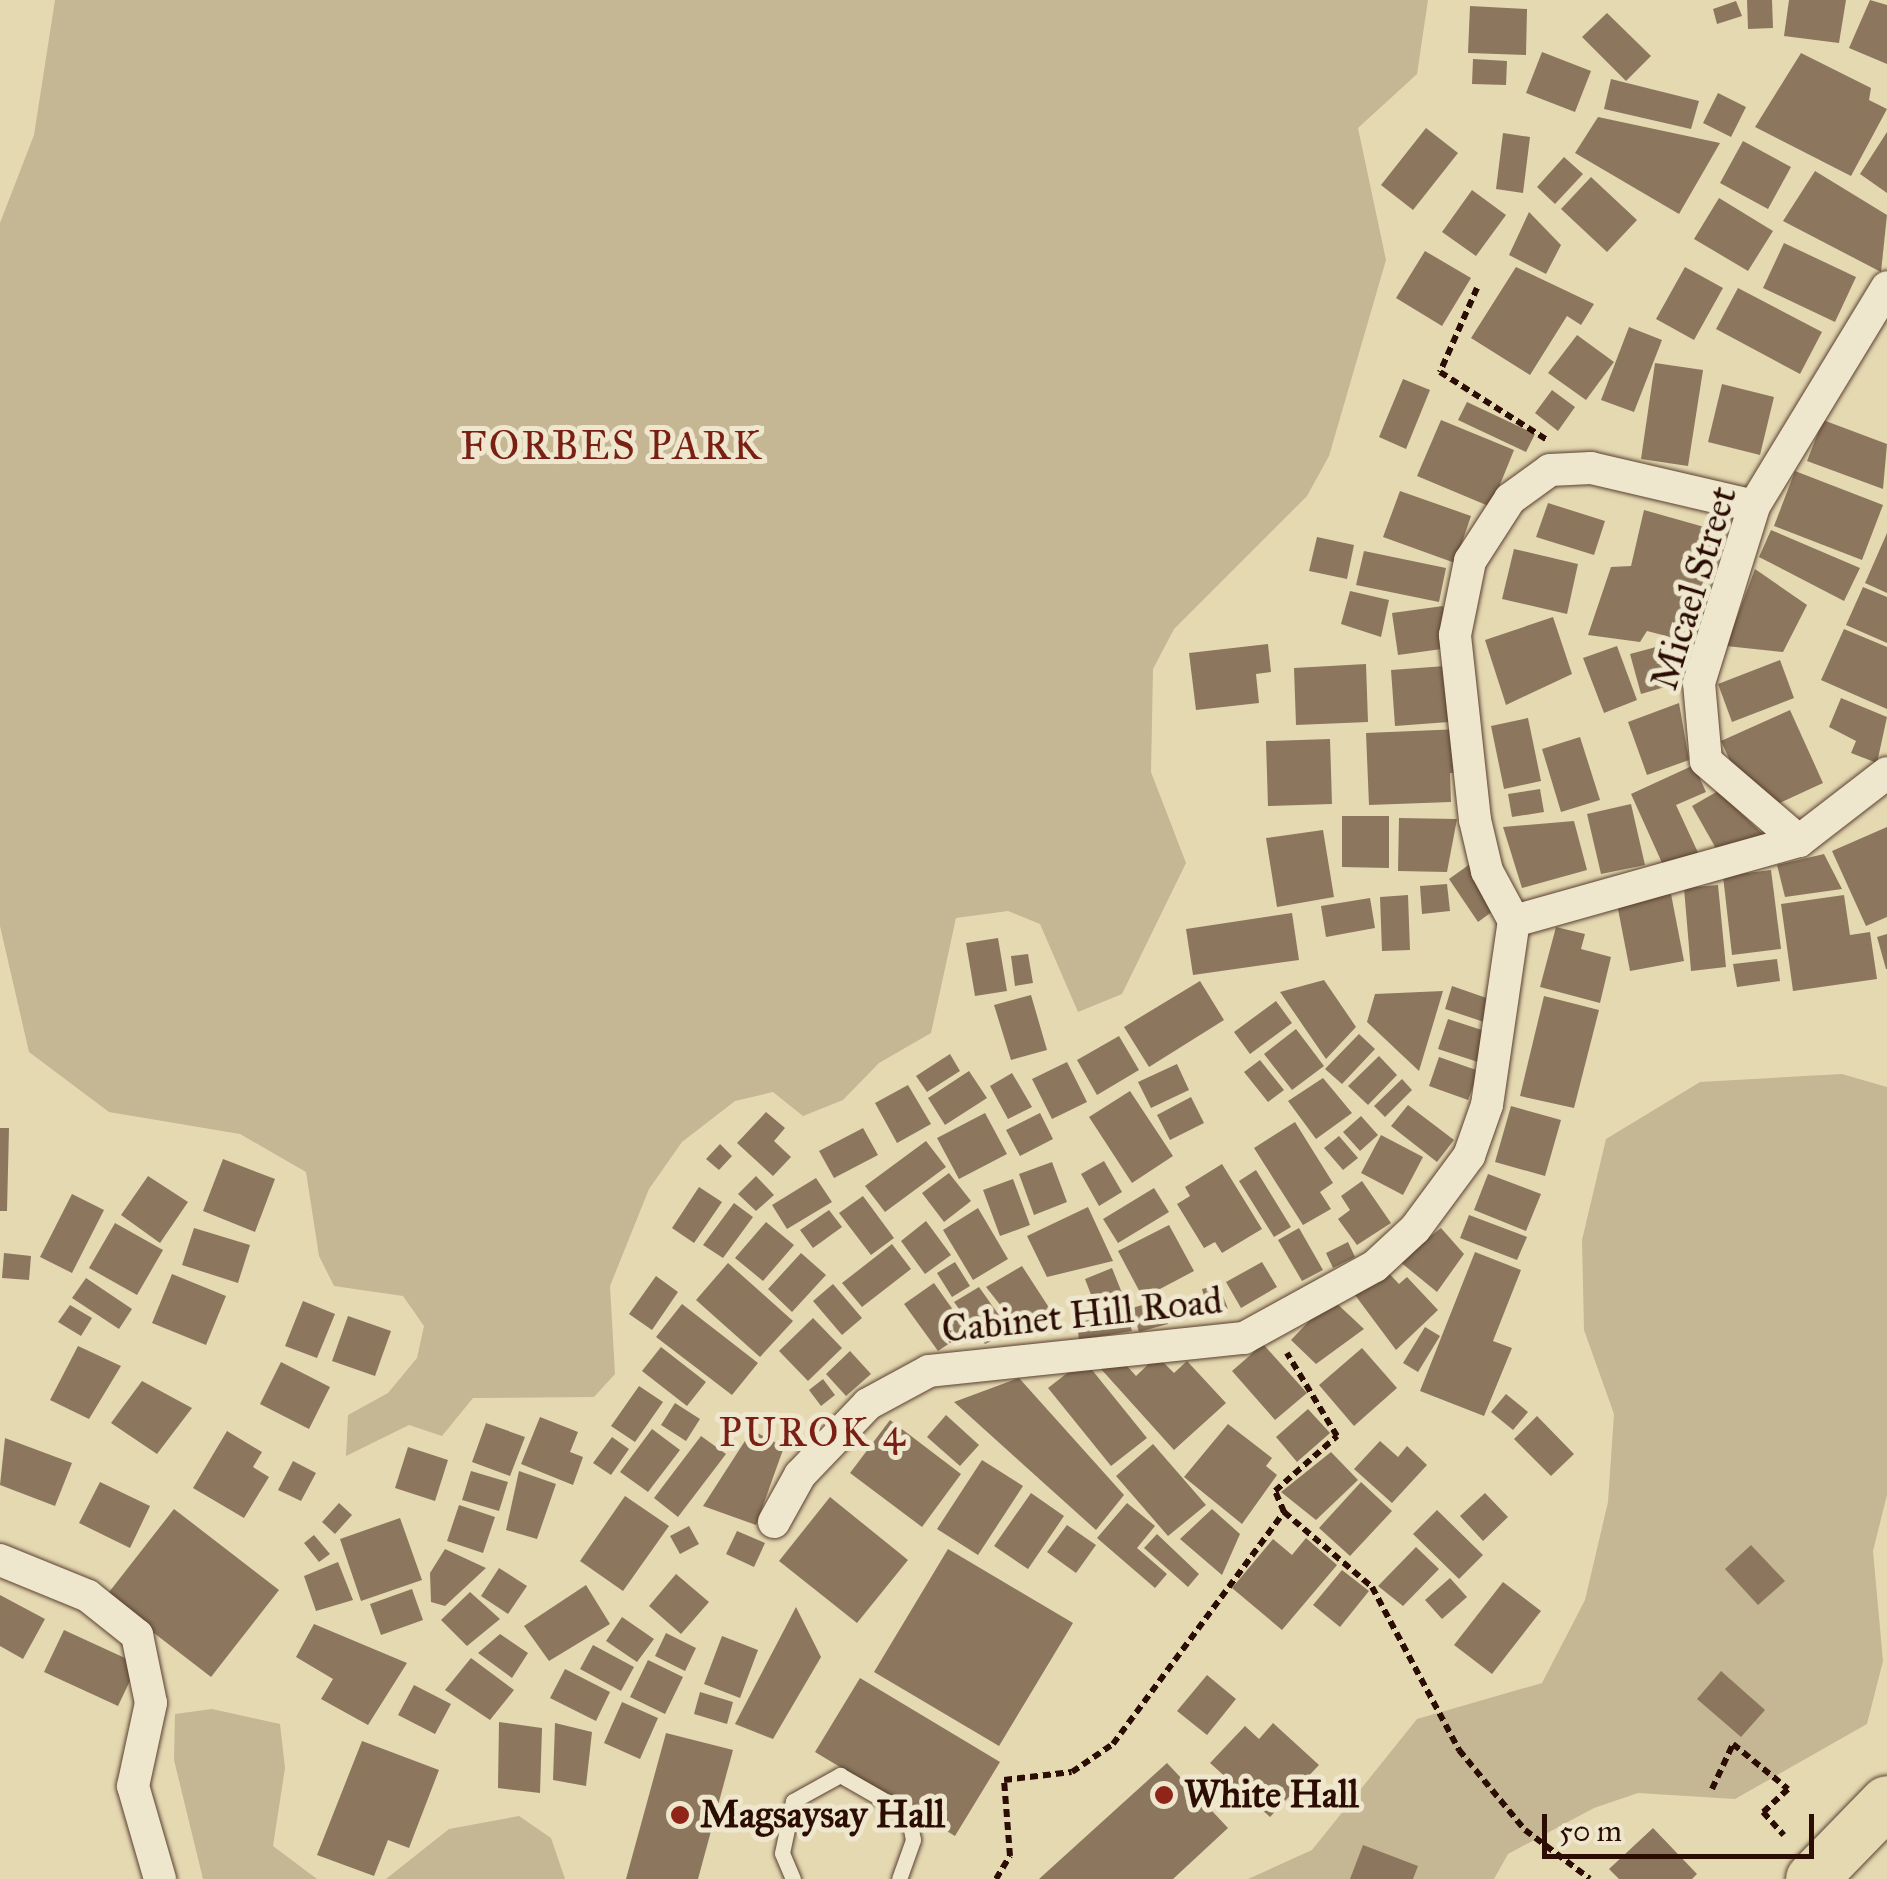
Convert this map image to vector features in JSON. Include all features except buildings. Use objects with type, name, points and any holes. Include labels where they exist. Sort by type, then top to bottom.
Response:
[{"type":"main road","points":[[1812,1879],[1887,1802]]},
{"type":"street","name":"Micael Street","points":[[1799,842],[1723,781],[1698,740],[1699,683],[1754,506],[1887,287]]},
{"type":"street","points":[[1754,506],[1570,467],[1532,479],[1510,500],[1470,561],[1456,608],[1479,848],[1514,921],[1799,842],[1887,772]]},
{"type":"street","name":"Cabinet Hill Road","points":[[774,1522],[800,1475],[868,1404],[929,1371],[1196,1348],[1272,1326],[1375,1266],[1468,1156],[1497,1056],[1514,921]]},
{"type":"street","points":[[0,1560],[88,1596],[137,1634],[151,1702],[133,1786],[160,1879]]},
{"type":"lane","points":[[793,1879],[782,1854],[793,1801],[840,1775],[908,1814],[914,1840],[899,1879]]},
{"type":"path","points":[[1477,288],[1440,372],[1534,425],[1570,467]]},
{"type":"path","points":[[1272,1326],[1338,1436],[1275,1490],[1284,1512],[1372,1586],[1459,1750],[1525,1830],[1590,1879]]},
{"type":"path","points":[[996,1879],[1010,1856],[1004,1780],[1072,1772],[1113,1744],[1284,1512]]},
{"type":"path","points":[[1712,1789],[1733,1744],[1788,1789],[1763,1812],[1784,1835]]},
{"type":"shaded area","points":[[55,0],[1428,0],[1417,74],[1358,128],[1386,260],[1329,456],[1307,496],[1174,629],[1153,669],[1151,772],[1186,863],[1122,994],[1078,1012],[1040,924],[1008,911],[956,918],[931,1033],[879,1063],[843,1100],[803,1116],[773,1092],[735,1101],[682,1142],[649,1189],[610,1286],[615,1374],[594,1397],[473,1398],[442,1436],[409,1425],[346,1456],[348,1415],[388,1393],[417,1358],[424,1326],[403,1296],[334,1286],[319,1256],[306,1172],[240,1134],[109,1112],[29,1052],[0,926],[0,223],[34,135]]},
{"type":"shaded area","points":[[1842,1074],[1887,1087],[1887,1495],[1873,1551],[1883,1661],[1867,1724],[1735,1799],[1638,1793],[1594,1808],[1508,1854],[1494,1879],[1248,1879],[1312,1850],[1417,1719],[1542,1683],[1585,1600],[1608,1502],[1614,1414],[1584,1330],[1582,1240],[1606,1139],[1700,1082]]},
{"type":"shaded area","points":[[212,1709],[280,1724],[285,1768],[273,1846],[317,1879],[203,1879],[174,1760],[175,1714]]},
{"type":"shaded area","points":[[519,1816],[551,1838],[565,1879],[386,1879],[449,1829]]},
{"type":"place","name":"White Hall","points":[[1164,1795]]},
{"type":"place","name":"Magsaysay Hall","points":[[680,1815]]},
{"type":"district","name":"FORBES PARK","points":[[612,446]]},
{"type":"district","name":"PUROK 4","points":[[813,1433]]}]
